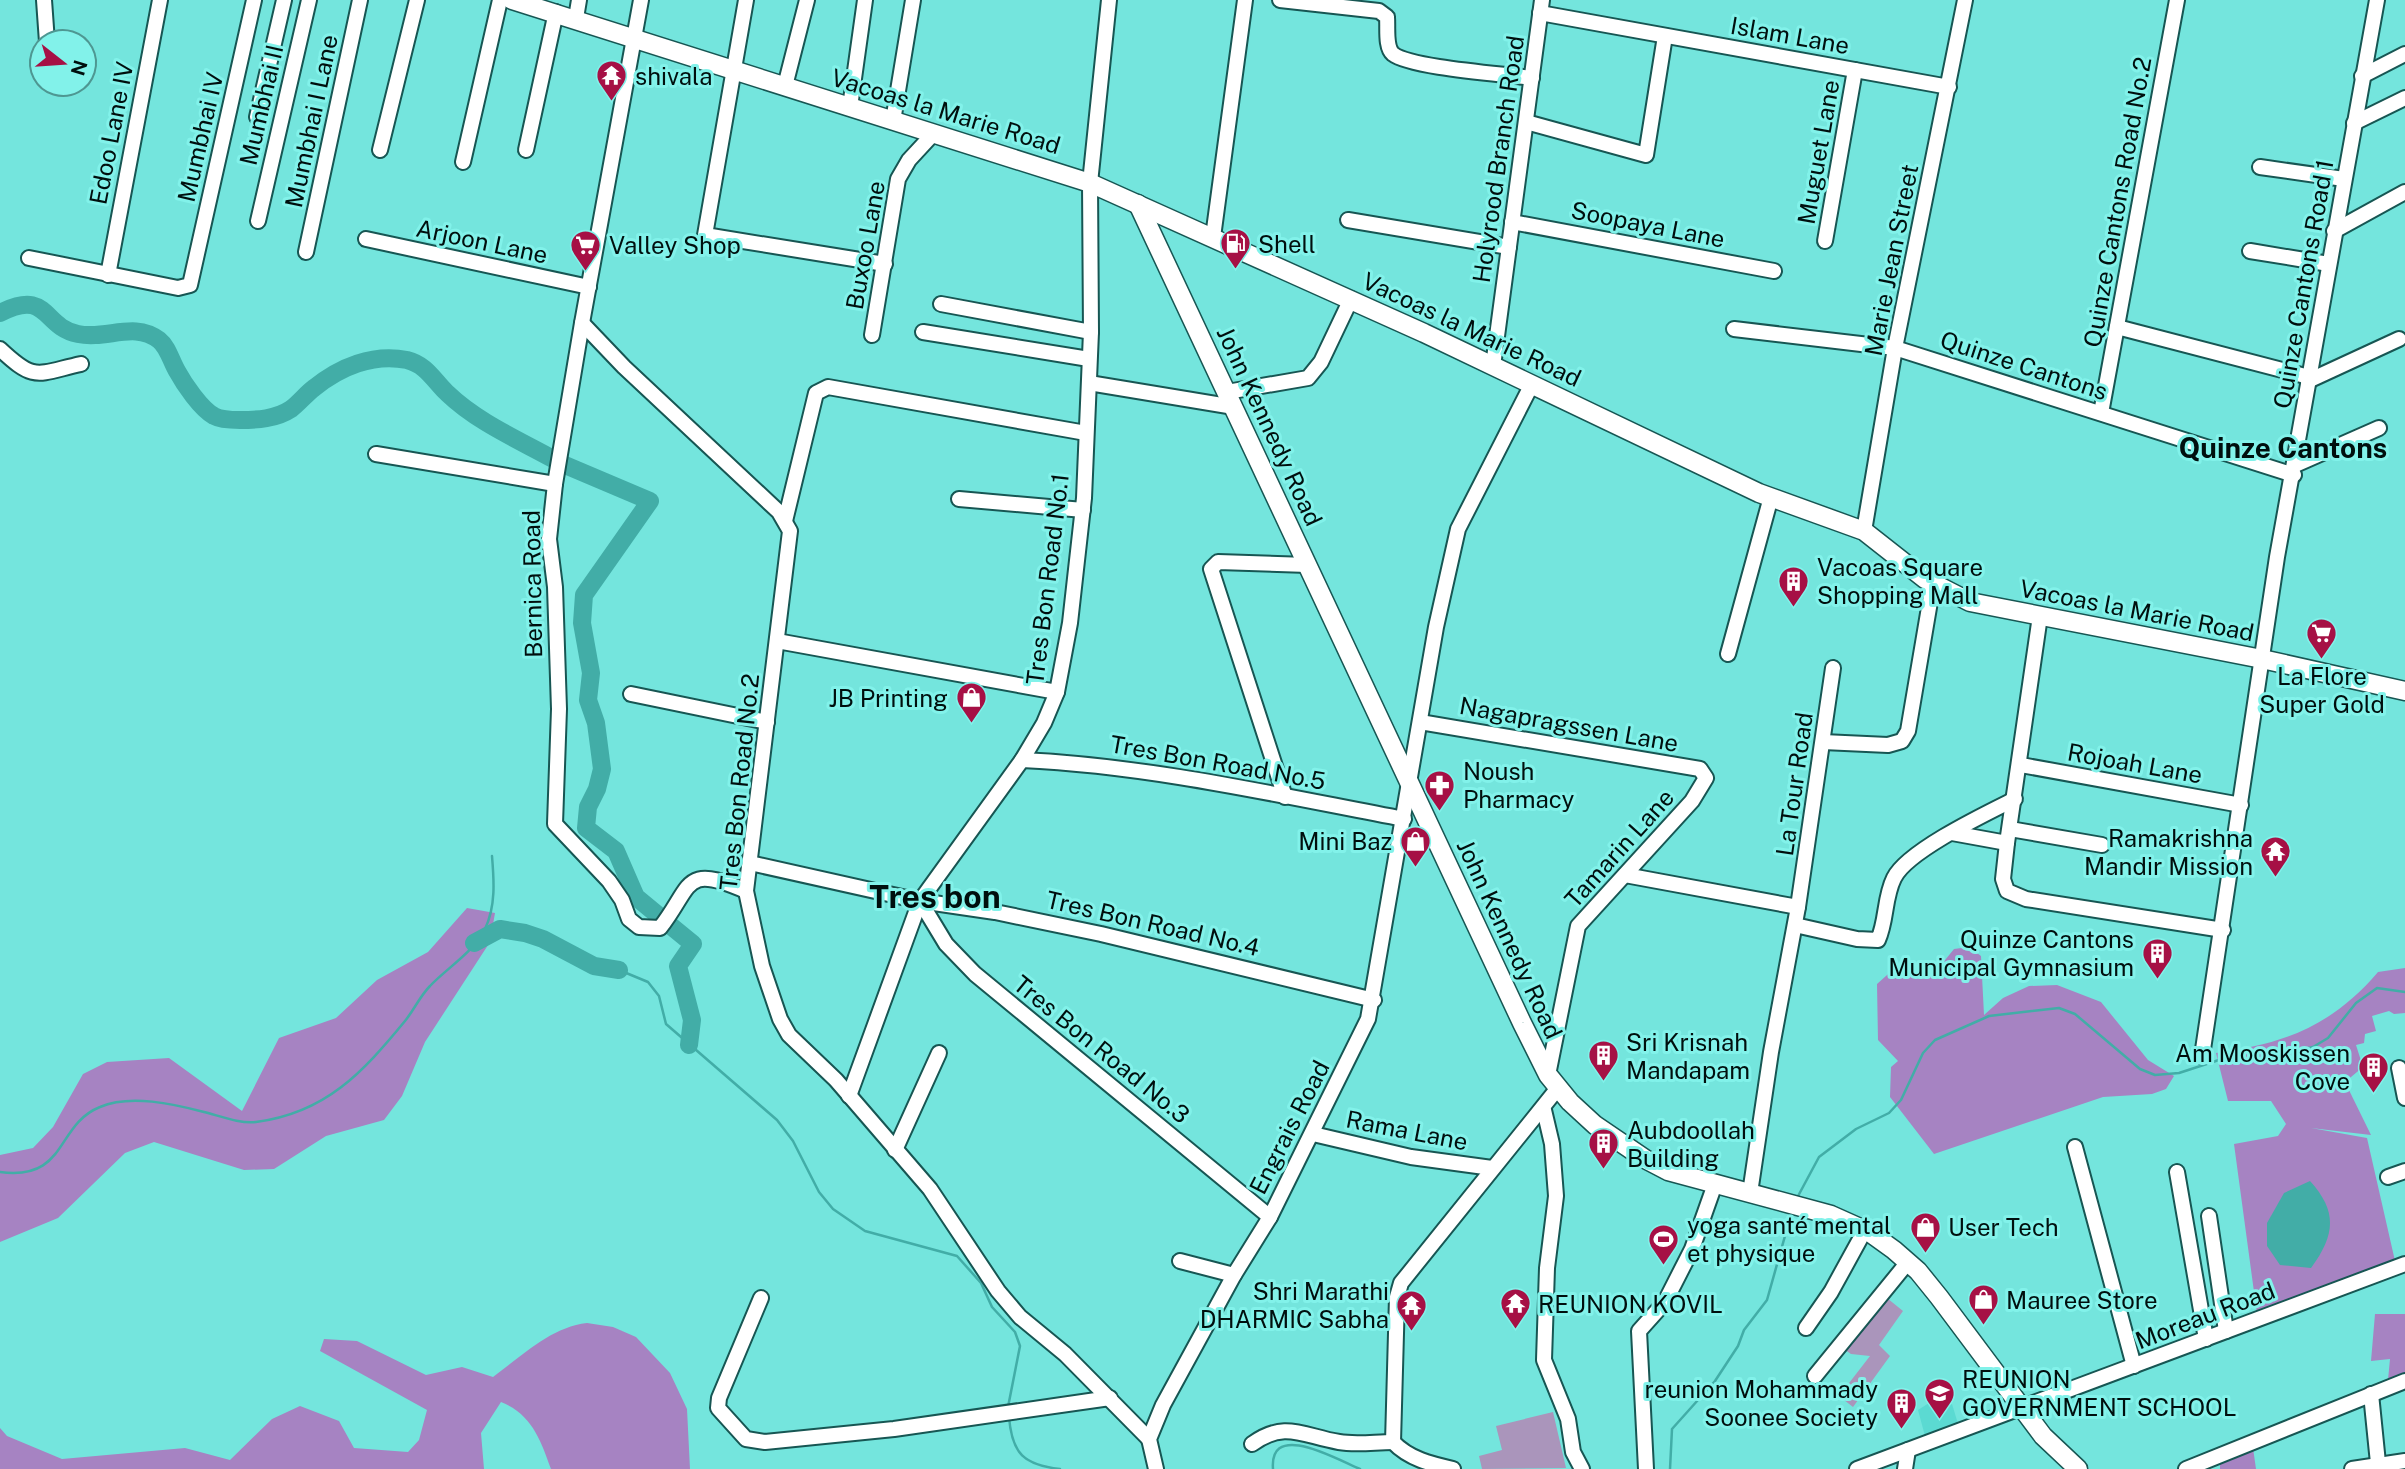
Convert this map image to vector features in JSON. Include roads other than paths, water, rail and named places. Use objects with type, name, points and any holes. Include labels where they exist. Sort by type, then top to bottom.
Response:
[{"type":"main road","name":"Vacoas la Marie Road","points":[[521,1],[556,12],[577,9],[634,38],[1090,183],[1351,299],[1772,497],[1864,531],[1933,584],[1970,602],[2262,659],[2405,691]]},
{"type":"main road","name":"John Kennedy Road","points":[[1138,204],[1553,1082],[1595,1125],[1637,1154],[1668,1171],[1785,1201],[1866,1230],[1908,1262],[1972,1338],[2043,1436],[2078,1469]]},
{"type":"street","points":[[44,0],[46,28]]},
{"type":"street","name":"Edoo Lane IV","points":[[108,275],[160,0]]},
{"type":"street","name":"Mumbhai IV","points":[[108,275],[188,286],[254,0]]},
{"type":"street","points":[[257,117],[284,0]]},
{"type":"street","name":"Mumbhai II","points":[[258,221],[309,0]]},
{"type":"street","name":"Mumbhai I Lane","points":[[306,252],[360,0]]},
{"type":"street","points":[[380,150],[417,0]]},
{"type":"street","points":[[463,162],[500,0]]},
{"type":"street","name":"Bernica Road","points":[[641,0],[582,323],[555,484],[549,539],[555,587],[559,709],[555,824],[609,881],[622,900],[629,919],[639,927],[660,928],[684,888],[696,879],[724,882],[746,891]]},
{"type":"street","points":[[746,0],[705,235],[885,264]]},
{"type":"street","points":[[785,86],[807,0]]},
{"type":"street","points":[[850,107],[865,0]]},
{"type":"street","points":[[893,121],[912,0]]},
{"type":"street","name":"Tres Bon Road No.1","points":[[849,1096],[920,901],[1022,760],[1044,723],[1057,692],[1069,623],[1083,510],[1091,332],[1090,183],[1109,0]]},
{"type":"street","points":[[1213,237],[1245,0]]},
{"type":"street","points":[[1280,0],[1380,11],[1387,18],[1388,46],[1394,54],[1413,62],[1532,78]]},
{"type":"street","name":"Marie Jean Street","points":[[1864,531],[1895,348],[1965,0]]},
{"type":"street","name":"Quinze Cantons Road No.2","points":[[2101,413],[2177,0]]},
{"type":"street","name":"Quinze Cantons Road 1","points":[[2202,1055],[2223,930],[2277,557],[2376,0]]},
{"type":"street","name":"Holyrood Branch Road","points":[[1493,366],[1541,7]]},
{"type":"street","name":"Islam Lane","points":[[1541,7],[1665,36],[1949,87]]},
{"type":"street","points":[[526,149],[556,12]]},
{"type":"street","points":[[1526,122],[1646,155],[1665,36]]},
{"type":"street","points":[[2362,76],[2405,54]]},
{"type":"street","name":"Muguet Lane","points":[[1825,241],[1855,70]]},
{"type":"street","points":[[2354,124],[2405,98]]},
{"type":"street","name":"Buxoo Lane","points":[[872,335],[898,179],[909,160],[934,133]]},
{"type":"street","points":[[2260,167],[2344,180]]},
{"type":"street","points":[[2334,231],[2405,192]]},
{"type":"street","points":[[1348,220],[1509,247]]},
{"type":"street","name":"Soopaya Lane","points":[[1513,222],[1774,271]]},
{"type":"street","name":"Arjoon Lane","points":[[366,239],[589,287]]},
{"type":"street","points":[[2250,251],[2329,264]]},
{"type":"street","points":[[29,258],[108,275]]},
{"type":"street","points":[[1089,383],[1231,399],[1308,378],[1321,362],[1351,299]]},
{"type":"street","points":[[941,304],[1091,332]]},
{"type":"street","points":[[582,323],[624,367],[785,521]]},
{"type":"street","points":[[2117,327],[2309,379],[2399,339]]},
{"type":"street","name":"Quinze Cantons","points":[[1734,329],[1895,348],[2294,470]]},
{"type":"street","points":[[923,332],[1089,359]]},
{"type":"street","points":[[0,349],[26,372],[44,373],[81,364]]},
{"type":"street","name":"Engrais Road","points":[[1149,1439],[1163,1405],[1234,1275],[1270,1217],[1313,1134],[1374,1000],[1409,782],[1458,529],[1532,384]]},
{"type":"street","name":"Tres Bon Road No.2","points":[[1086,433],[828,387],[820,388],[816,393],[785,521],[790,531],[746,891],[762,966],[789,1035],[849,1096],[936,1198],[998,1291],[1020,1317],[1065,1354],[1149,1439]]},
{"type":"street","points":[[2294,470],[2379,428]]},
{"type":"street","points":[[376,454],[555,484]]},
{"type":"street","points":[[1728,654],[1772,497]]},
{"type":"street","points":[[959,499],[1083,510]]},
{"type":"street","points":[[1285,797],[1211,569],[1218,562],[1308,565]]},
{"type":"street","points":[[1823,742],[1888,745],[1902,741],[1908,731],[1933,584]]},
{"type":"street","points":[[2040,617],[2003,879],[2007,891],[2026,899],[2223,930]]},
{"type":"street","points":[[777,641],[1057,692]]},
{"type":"street","name":"La Tour Road","points":[[1750,1193],[1771,1052],[1798,907],[1833,668]]},
{"type":"street","points":[[631,694],[767,722]]},
{"type":"street","name":"Nagapragssen Lane","points":[[1420,722],[1700,769],[1706,779]]},
{"type":"street","name":"Tres Bon Road No.5","points":[[1022,760],[1082,763],[1152,772],[1404,819]]},
{"type":"street","name":"Rojoah Lane","points":[[2021,765],[2241,805]]},
{"type":"street","name":"Tamarin Lane","points":[[1553,1082],[1578,926],[1692,801],[1706,779]]},
{"type":"street","points":[[1795,925],[1857,939],[1878,940],[1883,929],[1884,907],[1895,876],[1911,859],[2015,799]]},
{"type":"street","points":[[1952,834],[2009,836],[2102,845]]},
{"type":"street","name":"Tres Bon Road No.4","points":[[750,863],[920,901],[995,912],[1111,936],[1374,1000]]},
{"type":"street","points":[[1625,875],[1798,907]]},
{"type":"street","name":"Tres Bon Road No.3","points":[[920,901],[946,944],[975,974],[1270,1217]]},
{"type":"street","points":[[895,1150],[939,1053]]},
{"type":"street","points":[[2399,1068],[2405,1098]]},
{"type":"street","points":[[1393,1442],[1395,1322],[1401,1283],[1492,1168],[1544,1110],[1553,1082]]},
{"type":"street","points":[[1544,1110],[1552,1144],[1556,1185],[1547,1268],[1544,1360],[1568,1419],[1573,1452],[1581,1469]]},
{"type":"street","name":"Rama Lane","points":[[1313,1134],[1411,1157],[1492,1168]]},
{"type":"street","points":[[2075,1147],[2134,1366]]},
{"type":"street","points":[[2388,1177],[2405,1171]]},
{"type":"street","points":[[2177,1172],[2206,1339]]},
{"type":"street","points":[[1646,1469],[1640,1331],[1665,1302],[1692,1249],[1716,1184]]},
{"type":"street","points":[[2209,1216],[2226,1331]]},
{"type":"street","points":[[1806,1328],[1831,1292],[1866,1230]]},
{"type":"street","points":[[1180,1261],[1234,1275]]},
{"type":"street","points":[[1815,1376],[1908,1262]]},
{"type":"street","name":"Moreau Road","points":[[1857,1469],[2405,1264]]},
{"type":"street","points":[[761,1298],[724,1386],[718,1408],[746,1439],[765,1442],[894,1429],[1110,1398]]},
{"type":"street","points":[[2186,1469],[2405,1381]]},
{"type":"street","points":[[2371,1394],[2378,1463]]},
{"type":"street","points":[[1252,1444],[1262,1437],[1294,1429],[1340,1442],[1393,1442],[1403,1452],[1431,1464],[1453,1469]]},
{"type":"street","points":[[1149,1439],[1156,1469]]},
{"type":"street","points":[[1905,1469],[1908,1450]]},
{"type":"street","points":[[2352,1469],[2405,1461]]},
{"type":"waterway","points":[[0,313],[16,306],[28,305],[37,307],[66,330],[78,334],[99,335],[130,331],[150,335],[165,346],[180,376],[198,402],[209,413],[227,420],[260,419],[285,412],[324,380],[369,360],[407,360],[425,369],[447,393],[471,413],[555,460]]},
{"type":"waterway","points":[[565,465],[650,501],[584,595],[582,623],[591,673],[588,700],[596,723],[602,769],[597,789],[588,807],[586,828],[616,851],[636,897],[659,916]]},
{"type":"waterway","points":[[0,1172],[22,1173],[38,1168],[50,1160],[86,1115],[112,1103],[166,1103],[237,1121],[256,1122],[303,1110],[323,1100],[374,1057],[405,1021],[426,990],[480,938],[489,920],[493,902],[492,856]]},
{"type":"waterway","points":[[671,926],[693,944],[678,966],[692,1020],[689,1045]]},
{"type":"waterway","points":[[474,943],[500,929],[525,933],[543,939],[594,966],[619,970]]},
{"type":"waterway","points":[[619,970],[648,982],[659,996],[666,1024],[777,1120],[793,1141],[819,1192],[833,1209],[865,1231],[957,1256],[981,1283],[992,1307],[1015,1332],[1020,1346],[1008,1407]]},
{"type":"waterway","points":[[1797,1198],[1819,1157],[1856,1129],[1889,1113],[1901,1100],[1923,1053],[1935,1040],[1989,1016],[2059,1008],[2075,1014],[2140,1069],[2155,1075],[2179,1073],[2225,1058],[2260,1059],[2313,1047],[2328,1038],[2356,1003],[2377,988],[2405,992]]},
{"type":"waterway","points":[[1670,1469],[1672,1429],[1715,1381],[1738,1346],[1744,1330],[1767,1300],[1792,1211]]},
{"type":"waterway","points":[[1009,1417],[1013,1440],[1022,1455],[1037,1464],[1060,1469]]},
{"type":"waterway","points":[[1273,1469],[1275,1454],[1282,1447],[1293,1445],[1323,1452],[1360,1469]]},
{"type":"place","name":"shivala","points":[[612,103]]},
{"type":"place","name":"Shell","points":[[1235,271]]},
{"type":"place","name":"Valley Shop","points":[[586,272]]},
{"type":"place","name":"Vacoas Square Shopping Mall","points":[[1794,608]]},
{"type":"place","name":"La Flore Super Gold","points":[[2322,661]]},
{"type":"place","name":"JB Printing","points":[[971,725]]},
{"type":"place","name":"Noush Pharmacy","points":[[1440,812]]},
{"type":"place","name":"Mini Baz","points":[[1415,868]]},
{"type":"place","name":"Ramakrishna Mandir Mission","points":[[2276,879]]},
{"type":"place","name":"Quinze Cantons Municipal Gymnasium","points":[[2157,980]]},
{"type":"place","name":"Sri Krisnah Mandapam","points":[[1603,1083]]},
{"type":"place","name":"Am Mooskissen Cove","points":[[2373,1094]]},
{"type":"place","name":"Aubdoollah Building","points":[[1604,1171]]},
{"type":"place","name":"User Tech","points":[[1925,1254]]},
{"type":"place","name":"yoga santé mental et physique","points":[[1664,1266]]},
{"type":"place","name":"Mauree Store","points":[[1983,1327]]},
{"type":"place","name":"REUNION KOVIL","points":[[1515,1331]]},
{"type":"place","name":"Shri Marathi DHARMIC Sabha","points":[[1412,1332]]},
{"type":"place","name":"REUNION GOVERNMENT SCHOOL","points":[[1939,1420]]},
{"type":"place","name":"reunion Mohammady Soonee Society","points":[[1901,1430]]},
{"type":"district","name":"Quinze Cantons","points":[[2283,447]]},
{"type":"district","name":"Tres bon","points":[[935,896]]}]
